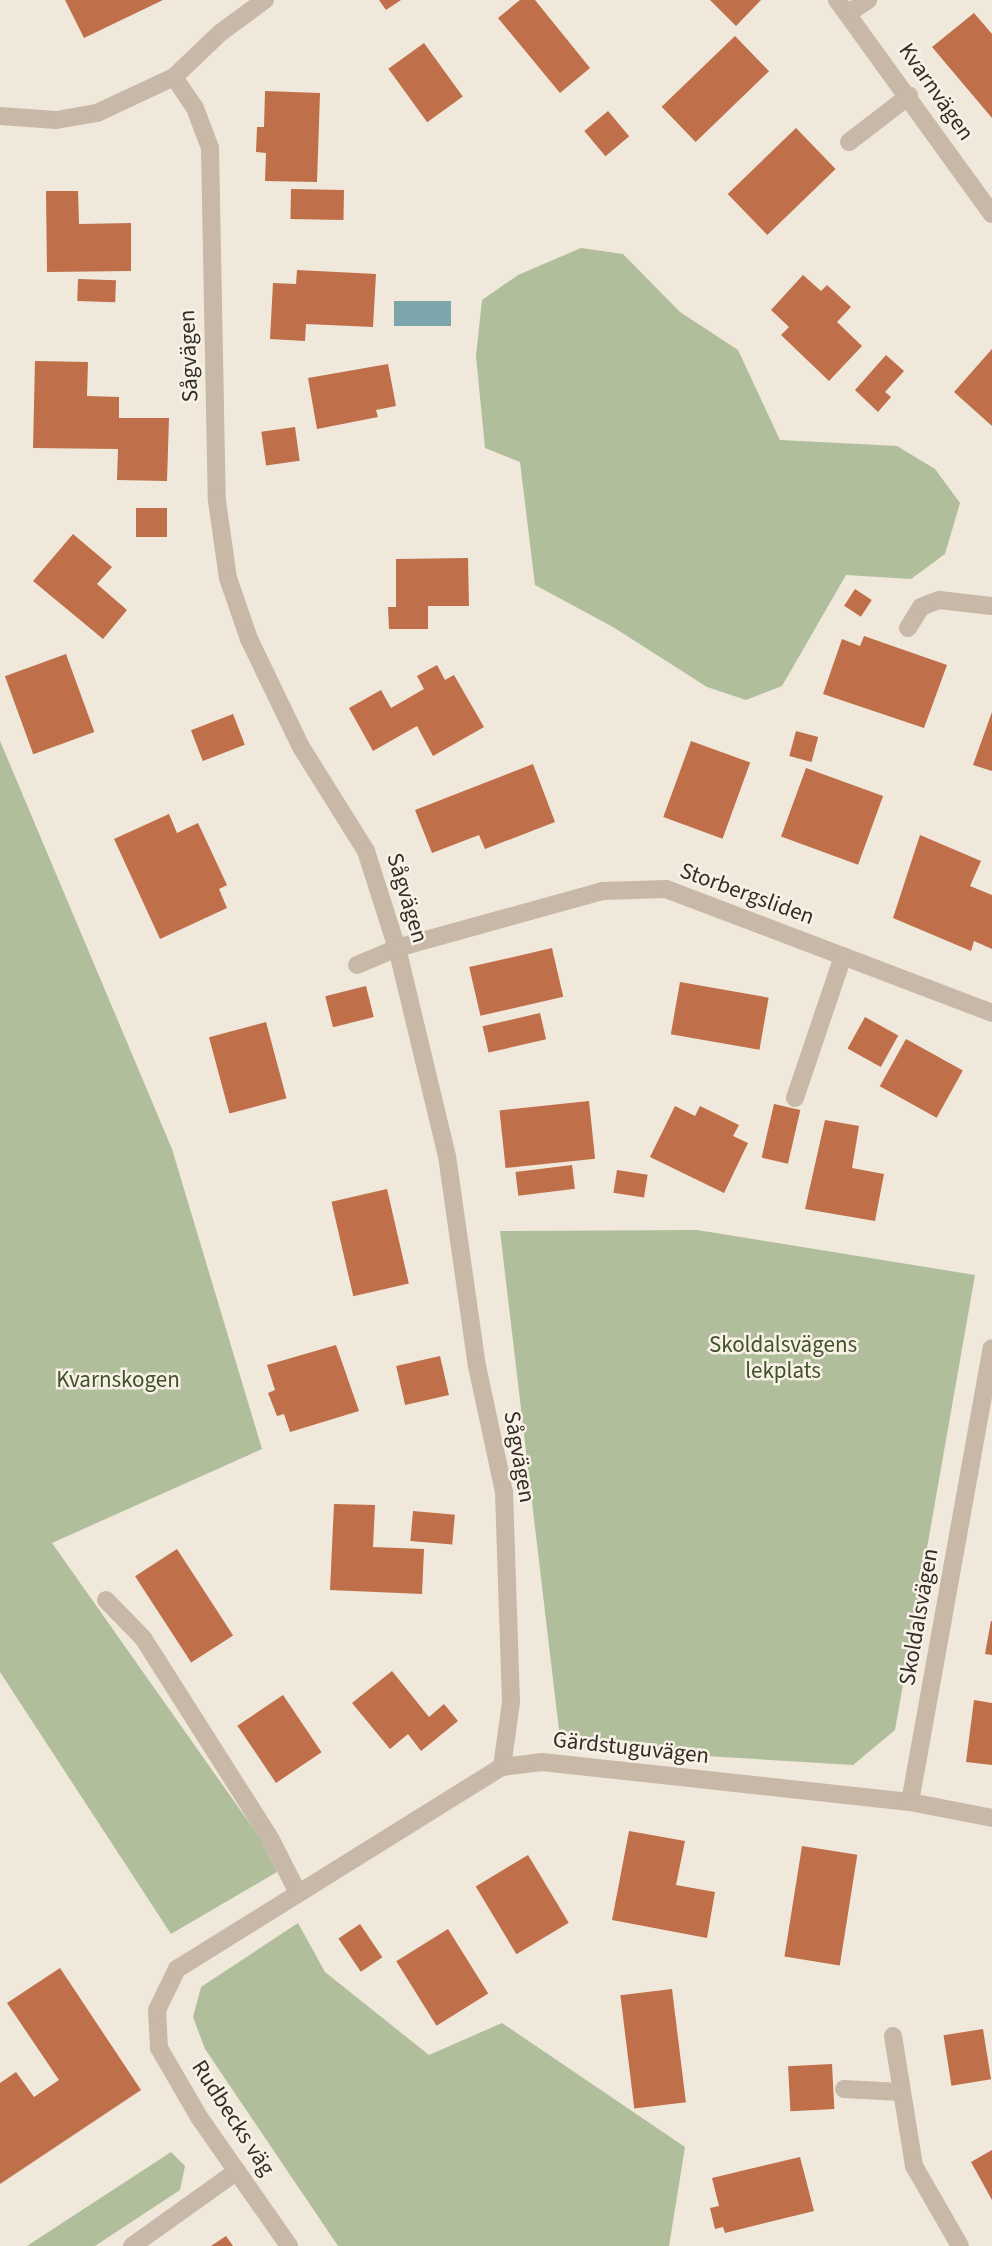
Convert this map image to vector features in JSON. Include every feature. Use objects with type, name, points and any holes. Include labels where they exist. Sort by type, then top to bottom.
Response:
[{"type":"street","points":[[0,116],[56,120],[97,113],[174,77],[220,33],[265,0]]},
{"type":"street","points":[[843,6],[868,0]]},
{"type":"street","name":"Kvarnvägen","points":[[843,6],[992,214]]},
{"type":"street","name":"Sågvägen","points":[[174,77],[194,108],[210,148],[217,501],[228,578],[249,639],[301,747],[366,851],[397,947],[447,1156],[477,1366],[504,1492],[511,1702],[502,1767]]},
{"type":"street","points":[[849,142],[909,96]]},
{"type":"street","points":[[908,628],[921,607],[939,600],[992,606]]},
{"type":"street","name":"Storbergsliden","points":[[358,965],[397,947],[602,891],[666,889],[992,1013]]},
{"type":"street","points":[[795,1098],[843,956]]},
{"type":"street","name":"Skoldalsvägen","points":[[910,1802],[984,1441],[992,1348]]},
{"type":"street","points":[[106,1600],[143,1638],[270,1838],[298,1893]]},
{"type":"street","name":"Gärdstuguvägen","points":[[158,2010],[177,1969],[502,1767],[542,1762],[910,1802],[992,1818]]},
{"type":"street","name":"Rudbecks väg","points":[[158,2010],[159,2048],[237,2171],[289,2246]]},
{"type":"street","points":[[893,2036],[914,2166],[960,2246]]},
{"type":"street","points":[[844,2089],[900,2092]]},
{"type":"street","points":[[132,2246],[237,2171]]},
{"type":"green space","points":[[581,248],[623,254],[680,312],[738,350],[780,440],[897,446],[935,469],[960,503],[945,554],[911,579],[846,575],[782,686],[746,700],[707,687],[613,627],[535,585],[520,462],[485,448],[476,356],[482,300],[518,275]]},
{"type":"green space","name":"Kvarnskogen","points":[[0,741],[172,1149],[262,1449],[52,1543],[260,1838],[277,1872],[171,1934],[0,1672]]},
{"type":"green space","name":"Skoldalsvägens lekplats","points":[[697,1230],[975,1275],[895,1730],[853,1765],[561,1747],[500,1231]]},
{"type":"green space","points":[[298,1923],[325,1972],[429,2055],[502,2023],[685,2147],[669,2246],[338,2246],[205,2049],[193,2017],[201,1987]]},
{"type":"green space","points":[[171,2152],[185,2166],[180,2190],[95,2246],[27,2246]]},
{"type":"water","points":[[394,301],[451,301],[451,326],[394,326]]},
{"type":"building","points":[[65,0],[163,0],[84,38]]},
{"type":"building","points":[[379,0],[401,0],[386,10]]},
{"type":"building","points":[[520,0],[535,0],[590,68],[560,93],[498,18]]},
{"type":"building","points":[[710,0],[761,0],[736,26]]},
{"type":"building","points":[[974,13],[992,34],[992,118],[932,47]]},
{"type":"building","points":[[735,36],[769,71],[696,142],[662,107]]},
{"type":"building","points":[[424,43],[463,96],[427,122],[388,69]]},
{"type":"building","points":[[265,91],[320,93],[317,182],[265,181],[266,153],[256,152],[257,127],[264,127]]},
{"type":"building","points":[[608,111],[629,136],[605,156],[584,131]]},
{"type":"building","points":[[796,128],[836,169],[767,235],[728,194]]},
{"type":"building","points":[[291,189],[344,190],[343,220],[290,219]]},
{"type":"building","points":[[46,191],[78,191],[79,224],[131,223],[131,271],[47,272]]},
{"type":"building","points":[[297,270],[376,274],[373,327],[306,324],[305,341],[270,339],[273,283],[296,284]]},
{"type":"building","points":[[803,275],[821,291],[827,285],[851,307],[837,322],[862,346],[829,381],[781,335],[789,327],[771,310]]},
{"type":"building","points":[[78,279],[116,280],[115,302],[77,301]]},
{"type":"building","points":[[992,349],[992,426],[954,392]]},
{"type":"building","points":[[886,355],[904,371],[885,392],[891,397],[878,412],[855,390]]},
{"type":"building","points":[[35,361],[88,362],[87,396],[119,397],[119,418],[169,418],[167,481],[117,480],[118,449],[33,448]]},
{"type":"building","points":[[388,364],[396,406],[376,410],[378,417],[317,429],[308,378]]},
{"type":"building","points":[[295,427],[300,461],[266,465],[261,432]]},
{"type":"building","points":[[136,508],[167,508],[167,537],[136,537]]},
{"type":"building","points":[[73,534],[112,567],[97,584],[127,610],[103,639],[33,581]]},
{"type":"building","points":[[468,558],[469,606],[428,606],[428,629],[389,629],[388,607],[396,607],[396,559]]},
{"type":"building","points":[[855,589],[872,600],[861,617],[844,606]]},
{"type":"building","points":[[864,636],[947,665],[924,728],[823,694],[842,639],[860,646]]},
{"type":"building","points":[[66,654],[94,732],[33,754],[5,676]]},
{"type":"building","points":[[437,665],[445,680],[454,675],[484,727],[433,756],[417,726],[373,751],[349,708],[381,690],[391,708],[424,689],[417,676]]},
{"type":"building","points":[[992,712],[992,771],[973,765]]},
{"type":"building","points":[[233,714],[245,745],[203,761],[191,730]]},
{"type":"building","points":[[796,731],[818,737],[811,762],[789,756]]},
{"type":"building","points":[[691,741],[750,763],[722,839],[663,817]]},
{"type":"building","points":[[533,764],[555,822],[485,849],[479,835],[432,853],[415,810]]},
{"type":"building","points":[[806,768],[883,796],[858,865],[781,837]]},
{"type":"building","points":[[169,814],[177,833],[198,823],[227,885],[219,889],[227,908],[160,939],[114,839]]},
{"type":"building","points":[[920,835],[981,861],[970,886],[992,895],[992,949],[974,941],[971,951],[893,918]]},
{"type":"building","points":[[552,948],[563,997],[480,1016],[469,967]]},
{"type":"building","points":[[680,982],[769,998],[759,1050],[671,1034]]},
{"type":"building","points":[[366,986],[374,1017],[333,1027],[325,996]]},
{"type":"building","points":[[540,1013],[546,1039],[489,1053],[483,1026]]},
{"type":"building","points":[[865,1017],[898,1035],[881,1067],[848,1048]]},
{"type":"building","points":[[266,1022],[286,1098],[229,1114],[209,1037]]},
{"type":"building","points":[[906,1039],[963,1071],[937,1118],[880,1086]]},
{"type":"building","points":[[589,1101],[595,1159],[506,1168],[499,1110]]},
{"type":"building","points":[[774,1104],[800,1110],[788,1164],[762,1158]]},
{"type":"building","points":[[675,1106],[695,1116],[700,1106],[739,1125],[733,1136],[748,1143],[724,1193],[650,1157]]},
{"type":"building","points":[[825,1120],[859,1126],[852,1168],[884,1174],[875,1221],[805,1209]]},
{"type":"building","points":[[572,1165],[575,1189],[518,1196],[515,1172]]},
{"type":"building","points":[[617,1170],[648,1175],[644,1198],[613,1193]]},
{"type":"building","points":[[387,1189],[409,1284],[353,1296],[331,1202]]},
{"type":"building","points":[[336,1345],[359,1411],[290,1432],[284,1414],[277,1416],[268,1393],[275,1390],[267,1365]]},
{"type":"building","points":[[440,1356],[449,1395],[405,1405],[396,1366]]},
{"type":"building","points":[[334,1504],[375,1505],[373,1547],[424,1549],[422,1594],[330,1590]]},
{"type":"building","points":[[413,1511],[455,1515],[452,1545],[410,1541]]},
{"type":"building","points":[[177,1549],[233,1635],[191,1663],[135,1576]]},
{"type":"building","points":[[992,1621],[992,1655],[985,1654]]},
{"type":"building","points":[[392,1671],[429,1717],[444,1704],[458,1721],[421,1751],[408,1734],[390,1749],[352,1703]]},
{"type":"building","points":[[283,1695],[322,1752],[276,1783],[237,1726]]},
{"type":"building","points":[[974,1700],[992,1703],[992,1765],[966,1762]]},
{"type":"building","points":[[629,1831],[685,1841],[676,1885],[715,1892],[707,1938],[612,1920]]},
{"type":"building","points":[[802,1846],[857,1855],[840,1965],[784,1957]]},
{"type":"building","points":[[528,1855],[569,1923],[516,1954],[476,1886]]},
{"type":"building","points":[[360,1924],[382,1957],[361,1972],[338,1939]]},
{"type":"building","points":[[448,1929],[488,1993],[437,2026],[396,1961]]},
{"type":"building","points":[[60,1968],[141,2090],[0,2184],[0,2083],[16,2072],[34,2097],[59,2080],[7,2003]]},
{"type":"building","points":[[672,1989],[686,2102],[634,2108],[620,1995]]},
{"type":"building","points":[[983,2029],[991,2079],[951,2086],[943,2035]]},
{"type":"building","points":[[832,2064],[834,2109],[790,2111],[788,2066]]},
{"type":"building","points":[[992,2150],[992,2200],[971,2162]]},
{"type":"building","points":[[800,2157],[814,2211],[725,2233],[723,2227],[715,2229],[710,2208],[719,2206],[712,2178]]},
{"type":"building","points":[[226,2236],[233,2246],[211,2246]]}]
